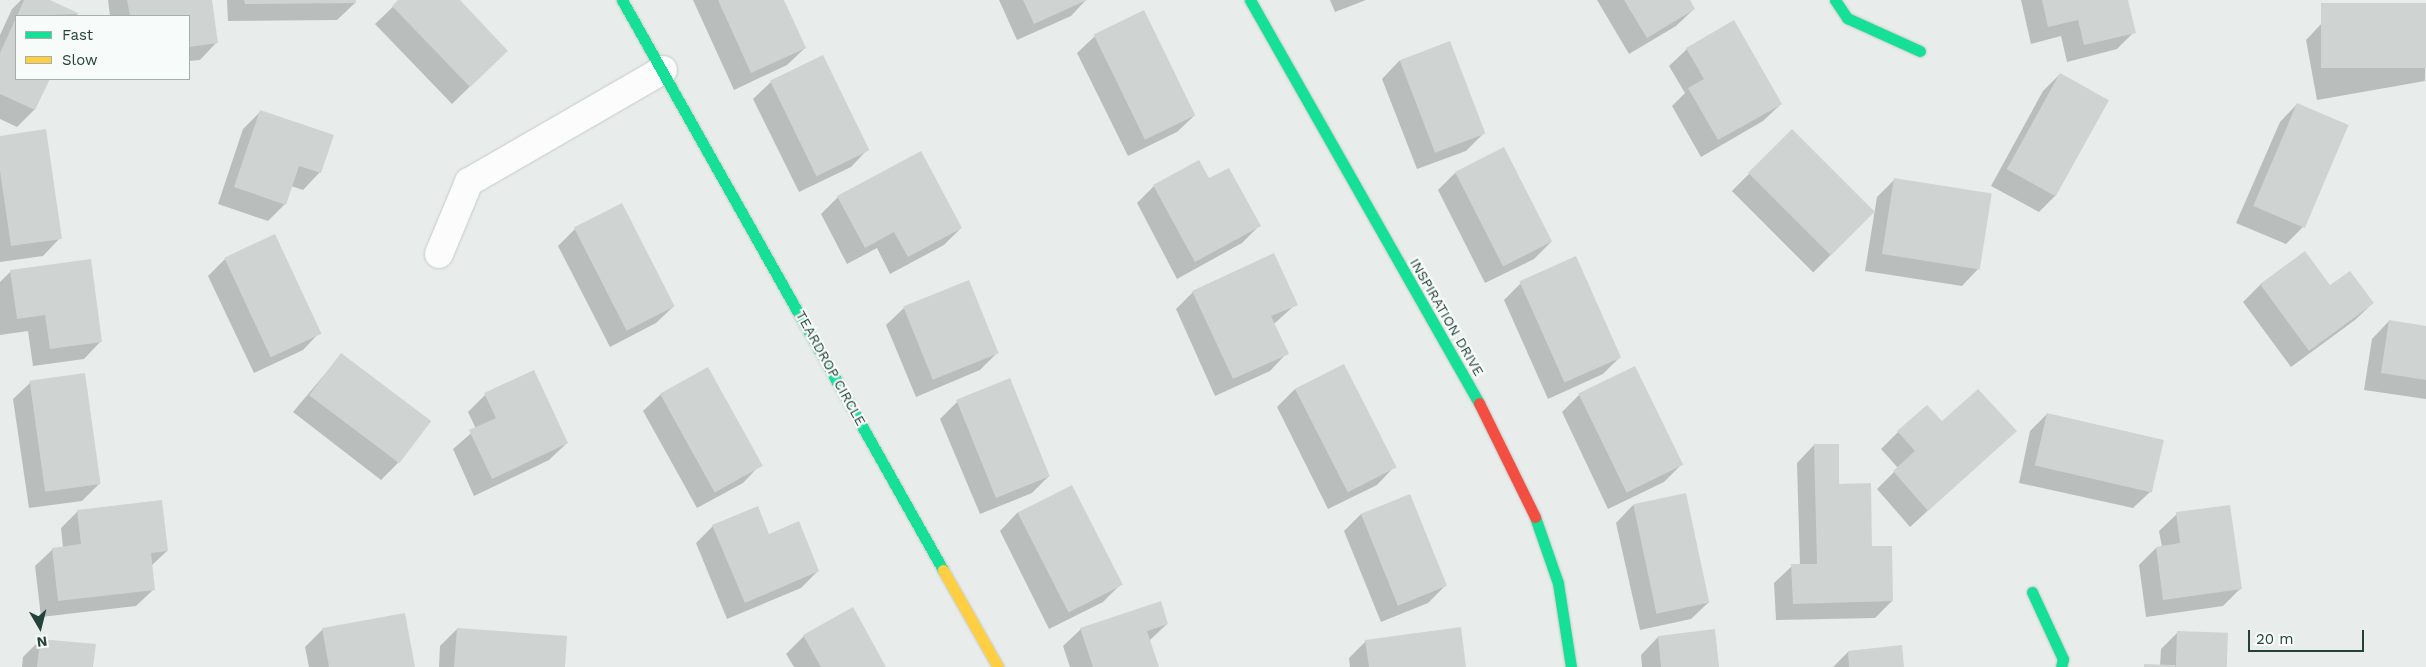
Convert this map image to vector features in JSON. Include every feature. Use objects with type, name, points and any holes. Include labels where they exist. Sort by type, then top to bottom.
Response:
[{"type":"street","name":"TEARDROP CIRCLE","points":[[622,0],[664,70],[998,667]]},
{"type":"street","name":"INSPIRATION DRIVE","points":[[1250,0],[1498,437],[1545,539],[1558,583],[1571,667]]},
{"type":"street","points":[[1835,0],[1847,18],[1920,51]]},
{"type":"street","points":[[439,254],[468,182],[664,70]]},
{"type":"street","points":[[2032,592],[2063,659],[2061,667]]},
{"type":"building","points":[[24,0],[50,0],[80,14],[48,15],[17,15]]},
{"type":"building","points":[[127,0],[212,0],[218,43],[190,47],[190,15],[130,15]]},
{"type":"building","points":[[244,0],[356,0],[356,3],[245,4]]},
{"type":"building","points":[[398,0],[460,0],[508,51],[470,87],[392,6]]},
{"type":"building","points":[[718,0],[784,0],[806,48],[751,73]]},
{"type":"building","points":[[1023,0],[1087,0],[1034,24]]},
{"type":"building","points":[[1624,0],[1690,0],[1695,9],[1647,38]]},
{"type":"building","points":[[2042,0],[2128,0],[2136,33],[2084,45],[2078,20],[2048,27]]},
{"type":"building","points":[[2321,3],[2426,3],[2426,68],[2321,68]]},
{"type":"building","points":[[1144,10],[1195,115],[1145,140],[1094,35]]},
{"type":"building","points":[[15,20],[15,80],[50,80],[35,110],[0,94],[0,53]]},
{"type":"building","points":[[1734,20],[1782,104],[1718,140],[1688,88],[1704,79],[1686,48]]},
{"type":"building","points":[[1450,41],[1485,133],[1435,153],[1400,60]]},
{"type":"building","points":[[823,55],[869,150],[816,176],[770,81]]},
{"type":"building","points":[[2060,73],[2109,100],[2056,196],[2007,169]]},
{"type":"building","points":[[2297,103],[2349,125],[2305,228],[2253,206]]},
{"type":"building","points":[[260,110],[334,135],[321,173],[299,166],[286,205],[234,187]]},
{"type":"building","points":[[46,129],[62,239],[11,246],[0,171],[0,136]]},
{"type":"building","points":[[1792,129],[1875,212],[1831,256],[1748,173]]},
{"type":"building","points":[[1504,147],[1552,241],[1503,266],[1455,172]]},
{"type":"building","points":[[921,151],[962,228],[908,257],[894,232],[865,248],[837,196]]},
{"type":"building","points":[[1199,160],[1209,178],[1229,168],[1261,226],[1195,262],[1153,185]]},
{"type":"building","points":[[1894,178],[1992,193],[1980,270],[1882,254]]},
{"type":"building","points":[[622,203],[675,306],[627,331],[574,228]]},
{"type":"building","points":[[275,234],[321,334],[271,357],[224,258]]},
{"type":"building","points":[[2305,251],[2330,285],[2350,271],[2374,303],[2309,351],[2260,284]]},
{"type":"building","points":[[1274,253],[1298,305],[1271,316],[1289,354],[1233,379],[1192,291]]},
{"type":"building","points":[[1576,256],[1621,357],[1565,383],[1519,281]]},
{"type":"building","points":[[91,259],[102,342],[50,349],[45,315],[17,319],[10,270]]},
{"type":"building","points":[[969,280],[999,353],[933,380],[903,307]]},
{"type":"building","points":[[2389,320],[2426,326],[2426,380],[2381,373]]},
{"type":"building","points":[[341,353],[431,421],[399,463],[309,395]]},
{"type":"building","points":[[1344,364],[1397,467],[1348,492],[1295,389]]},
{"type":"building","points":[[1635,366],[1683,465],[1627,492],[1578,394]]},
{"type":"building","points":[[708,367],[763,466],[715,492],[660,394]]},
{"type":"building","points":[[534,370],[568,443],[492,479],[469,430],[496,418],[484,393]]},
{"type":"building","points":[[85,373],[101,484],[45,492],[30,381]]},
{"type":"building","points":[[1010,378],[1050,476],[996,498],[956,400]]},
{"type":"building","points":[[1978,389],[2017,431],[1928,511],[1893,471],[1915,451],[1897,431],[1927,405],[1942,421]]},
{"type":"building","points":[[2047,413],[2164,440],[2152,493],[2035,466]]},
{"type":"building","points":[[1814,444],[1839,444],[1839,484],[1871,483],[1872,546],[1892,546],[1893,601],[1793,604],[1791,564],[1817,564]]},
{"type":"building","points":[[1072,485],[1123,585],[1068,612],[1018,513]]},
{"type":"building","points":[[1686,493],[1709,603],[1656,614],[1633,504]]},
{"type":"building","points":[[1410,494],[1447,586],[1398,606],[1361,514]]},
{"type":"building","points":[[162,500],[168,551],[151,553],[155,590],[58,601],[52,548],[81,544],[77,510]]},
{"type":"building","points":[[2230,505],[2242,589],[2163,600],[2156,547],[2180,543],[2176,512]]},
{"type":"building","points":[[758,506],[769,534],[799,521],[819,571],[745,603],[712,525]]},
{"type":"building","points":[[1161,601],[1168,624],[1147,631],[1159,667],[1093,667],[1080,628]]},
{"type":"building","points":[[853,607],[886,667],[821,667],[803,635]]},
{"type":"building","points":[[405,613],[415,667],[329,667],[322,628]]},
{"type":"building","points":[[1461,627],[1466,667],[1369,667],[1365,640]]},
{"type":"building","points":[[457,628],[567,636],[565,667],[454,667]]},
{"type":"building","points":[[1715,629],[1719,667],[1661,667],[1658,636]]},
{"type":"building","points":[[2177,631],[2228,633],[2227,667],[2176,667]]},
{"type":"building","points":[[40,639],[96,644],[93,667],[37,667]]},
{"type":"building","points":[[1902,645],[1904,667],[1849,667],[1848,651]]},
{"type":"building","points":[[2144,664],[2175,665],[2175,667],[2144,667]]},
{"type":"traffic: fast","points":[[622,0],[943,570]]},
{"type":"traffic: fast","points":[[1250,0],[1479,403]]},
{"type":"traffic: fast","points":[[1835,0],[1847,18],[1920,51]]},
{"type":"traffic: fast","points":[[1535,517],[1558,583],[1571,667]]},
{"type":"traffic: fast","points":[[2032,592],[2063,659],[2061,667]]},
{"type":"traffic: slow","points":[[943,570],[998,667]]},
{"type":"traffic: jam","points":[[1479,403],[1535,517]]}]
